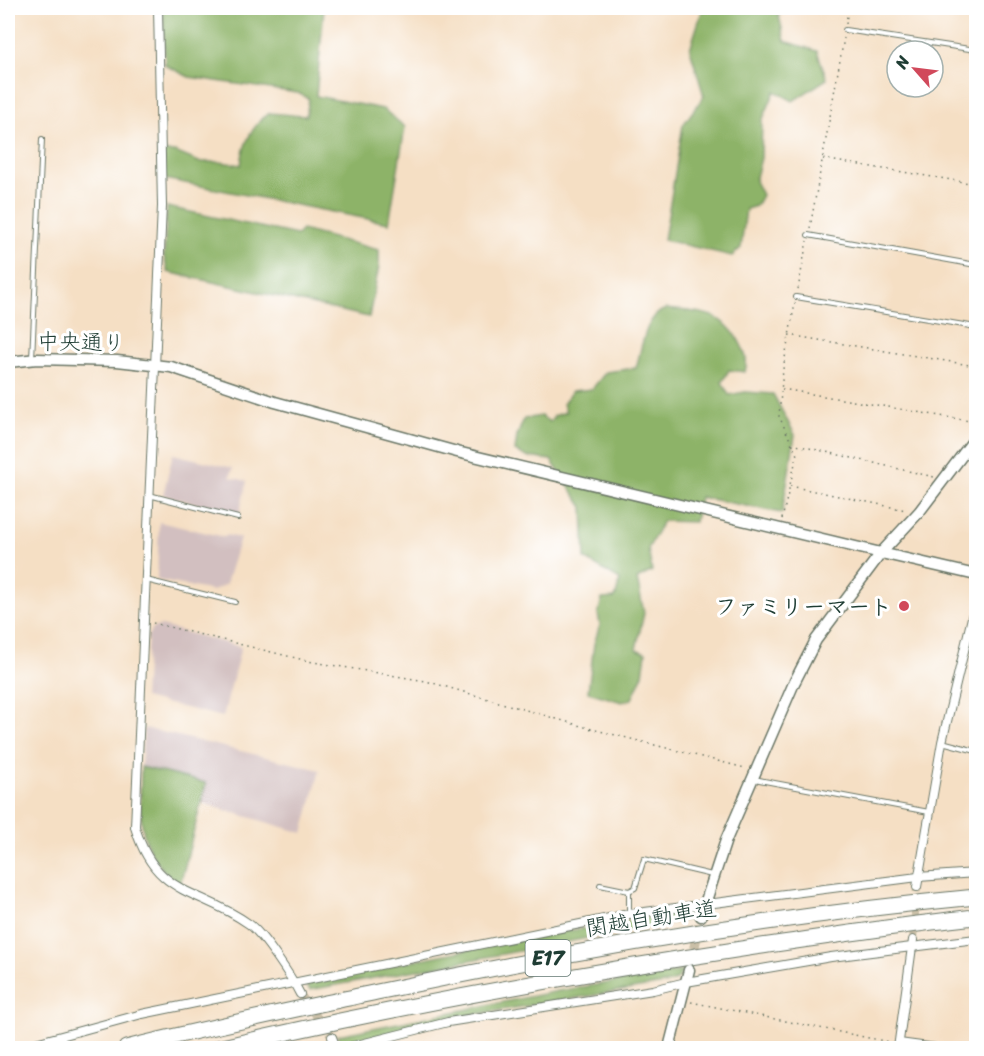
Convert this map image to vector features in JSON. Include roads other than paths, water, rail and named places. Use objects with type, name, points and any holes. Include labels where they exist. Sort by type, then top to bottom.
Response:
[{"type":"highway","name":"関越自動車道","points":[[126,1048],[277,1013],[588,950],[825,915],[976,897]]},
{"type":"highway","name":"関越自動車道","points":[[218,1048],[435,1002],[600,971],[976,917]]},
{"type":"street","points":[[158,8],[162,206],[135,827],[140,841],[163,878],[250,925],[294,981],[300,994]]},
{"type":"street","name":"中央通り","points":[[8,362],[32,359],[155,364],[171,367],[275,402],[457,452],[976,575]]},
{"type":"street","points":[[702,911],[713,876],[753,775],[816,640],[881,553],[919,512],[976,437]]},
{"type":"street","points":[[917,887],[942,742],[976,601]]},
{"type":"street","points":[[17,1048],[142,1014],[629,914],[702,911],[918,877],[976,873]]},
{"type":"street","points":[[345,1048],[448,1022],[653,990],[686,982],[831,957],[913,945],[976,939]]},
{"type":"street","points":[[913,945],[899,1046],[936,1048]]},
{"type":"street","points":[[669,1048],[689,970]]},
{"type":"street","points":[[332,1037],[336,1048]]},
{"type":"lane","points":[[845,30],[976,50]]},
{"type":"lane","points":[[32,359],[42,139]]},
{"type":"lane","points":[[808,236],[976,265]]},
{"type":"lane","points":[[796,297],[976,327]]},
{"type":"lane","points":[[149,495],[238,518]]},
{"type":"lane","points":[[145,580],[235,602]]},
{"type":"lane","points":[[942,742],[976,751]]},
{"type":"lane","points":[[753,775],[930,812]]},
{"type":"lane","points":[[600,885],[629,891],[635,888],[644,859],[713,876]]},
{"type":"lane","points":[[629,891],[629,914]]},
{"type":"tunnel","points":[[913,940],[917,887]]},
{"type":"tunnel","points":[[691,963],[701,916]]},
{"type":"tunnel","points":[[300,994],[332,1037]]},
{"type":"place","name":"ファミリーマート","points":[[904,606]]}]
